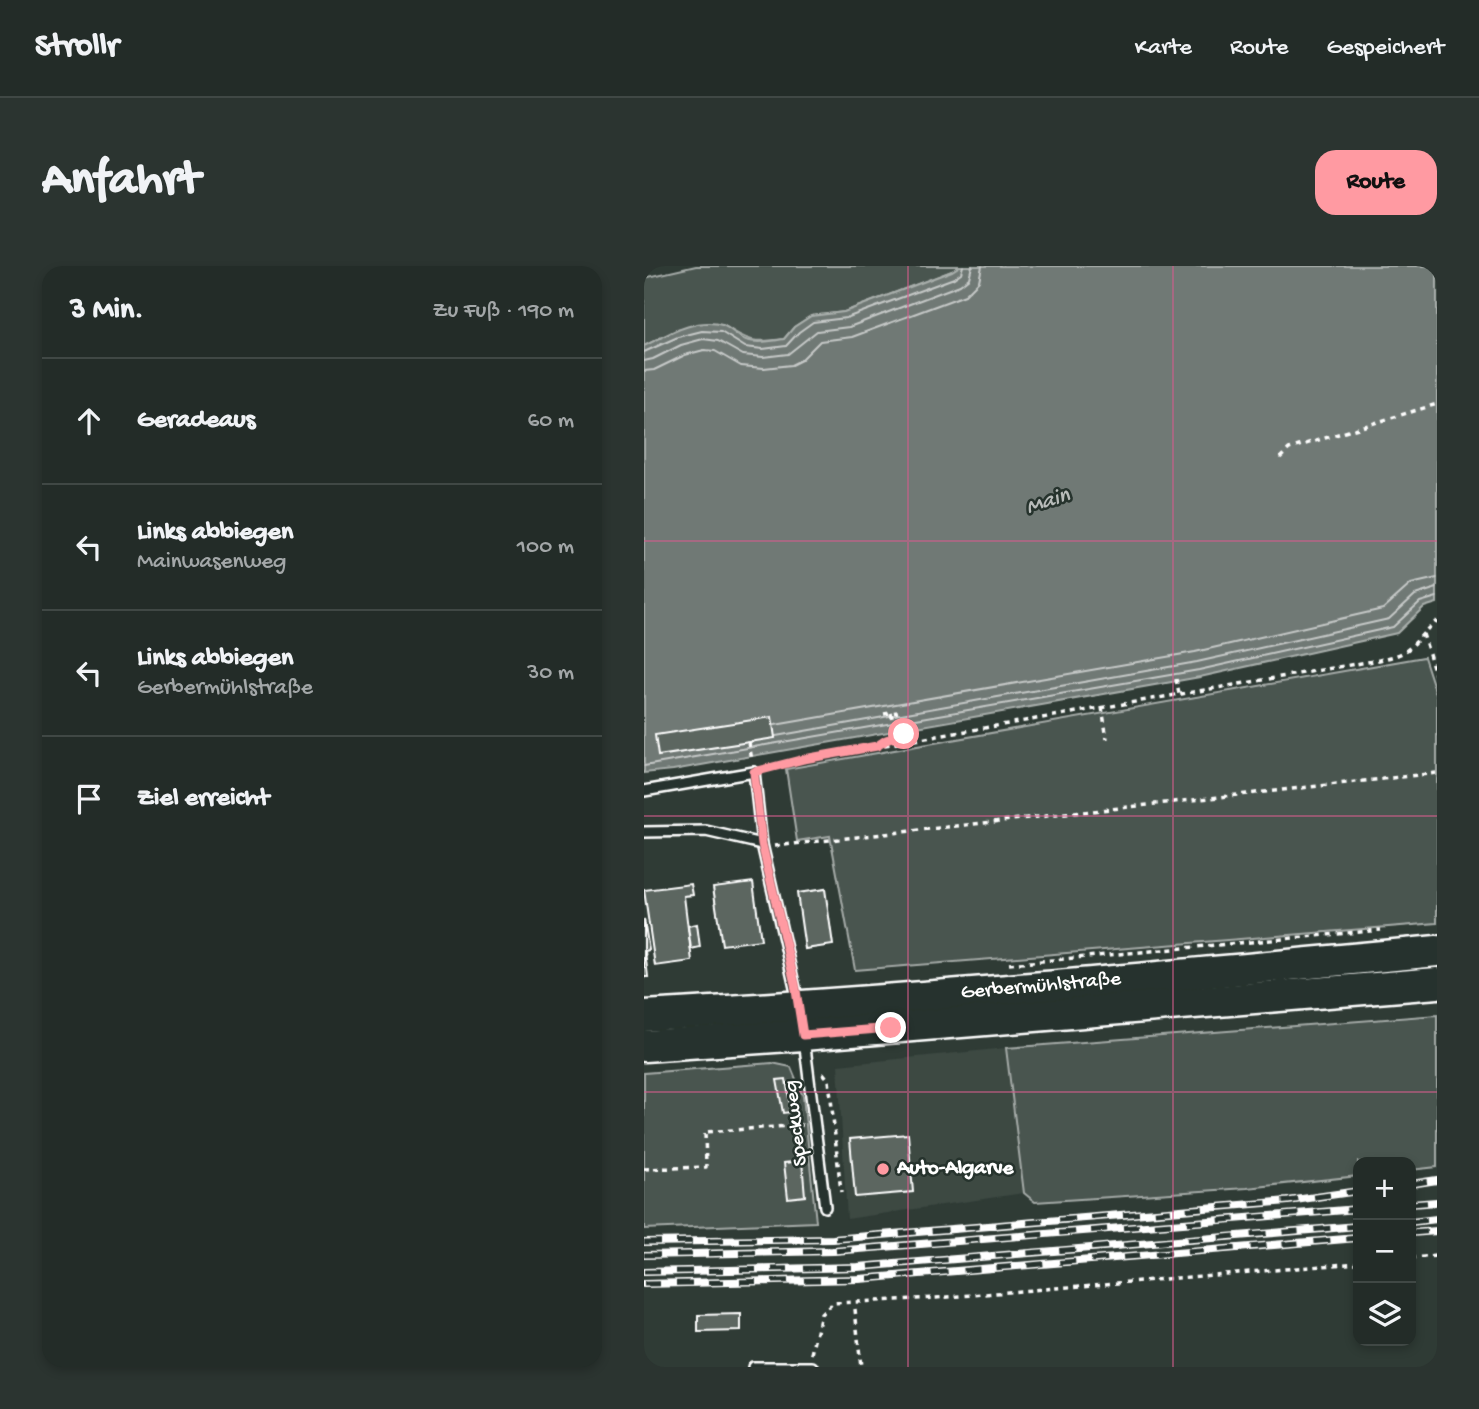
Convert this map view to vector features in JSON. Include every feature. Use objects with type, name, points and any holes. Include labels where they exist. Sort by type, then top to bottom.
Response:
[{"type":"main road","name":"Gerbermühlstraße","points":[[644,1016],[803,1033],[1120,981],[1437,951]]},
{"type":"main road","name":"Gerbermühlstraße","points":[[644,1046],[1437,983]]},
{"type":"lane","points":[[644,791],[754,772]]},
{"type":"lane","name":"Speckweg","points":[[754,772],[762,844],[803,1033],[825,1208]]},
{"type":"lane","points":[[644,832],[706,831],[762,844]]},
{"type":"lane","points":[[753,1367],[811,1366]]},
{"type":"path","points":[[1280,458],[1289,449],[1437,404]]},
{"type":"path","points":[[754,772],[804,759],[1379,660],[1404,652],[1427,627],[1437,621]]},
{"type":"path","points":[[1423,634],[1437,680]]},
{"type":"path","points":[[1176,679],[1179,694]]},
{"type":"path","points":[[1102,708],[1107,739]]},
{"type":"path","points":[[884,714],[898,712]]},
{"type":"path","points":[[891,713],[896,735]]},
{"type":"path","points":[[877,746],[896,735],[904,734]]},
{"type":"path","points":[[762,844],[779,847],[1437,773]]},
{"type":"path","points":[[1002,964],[1384,930]]},
{"type":"path","points":[[803,1033],[829,1080],[841,1192]]},
{"type":"path","points":[[644,1168],[706,1167],[705,1132],[815,1124]]},
{"type":"path","points":[[1416,1258],[1437,1256]]},
{"type":"path","points":[[811,1366],[821,1314],[833,1303],[936,1298],[1353,1263]]},
{"type":"path","points":[[855,1309],[861,1367]]},
{"type":"shaded area","points":[[696,266],[960,266],[844,312],[811,316],[794,327],[784,339],[752,340],[723,325],[676,330],[644,346],[644,278]]},
{"type":"shaded area","points":[[1424,657],[1437,697],[1437,923],[855,970],[830,836],[797,841],[786,769]]},
{"type":"shaded area","points":[[1437,1015],[1437,1167],[1416,1169],[1416,1157],[1353,1157],[1353,1177],[1247,1188],[1035,1202],[1024,1193],[1006,1048]]},
{"type":"shaded area","points":[[1006,1048],[1024,1193],[847,1219],[838,1065]]},
{"type":"shaded area","points":[[772,1063],[791,1067],[803,1096],[816,1222],[644,1229],[644,1073]]},
{"type":"water","name":"Main","points":[[960,266],[1437,266],[1437,603],[1424,607],[1397,633],[1200,677],[644,773],[644,346],[682,328],[702,323],[722,325],[743,339],[751,341],[784,339],[794,327],[811,316],[844,312]]},
{"type":"building","points":[[772,717],[775,738],[658,756],[655,735]]},
{"type":"building","points":[[753,882],[761,940],[722,945],[713,887]]},
{"type":"building","points":[[691,884],[693,895],[684,896],[692,961],[655,966],[644,890]]},
{"type":"building","points":[[825,889],[833,945],[805,949],[797,893]]},
{"type":"building","points":[[644,919],[649,950],[645,951],[648,977],[644,977]]},
{"type":"building","points":[[697,924],[700,947],[691,949],[688,926]]},
{"type":"building","points":[[786,1079],[791,1112],[783,1113],[777,1080]]},
{"type":"building","points":[[908,1134],[913,1192],[855,1197],[850,1139]]},
{"type":"building","points":[[802,1161],[805,1196],[788,1198],[784,1163]]},
{"type":"building","points":[[741,1314],[741,1331],[698,1332],[698,1315]]},
{"type":"railway","points":[[1416,1183],[1437,1180]]},
{"type":"railway","points":[[644,1242],[833,1239],[1288,1201],[1353,1192]]},
{"type":"railway","points":[[1416,1204],[1437,1202]]},
{"type":"railway","points":[[644,1255],[834,1251],[1353,1209]]},
{"type":"railway","points":[[1416,1221],[1437,1219]]},
{"type":"railway","points":[[644,1272],[858,1267],[1353,1226]]},
{"type":"railway","points":[[1416,1233],[1437,1231]]},
{"type":"railway","points":[[644,1284],[859,1279],[1353,1238]]},
{"type":"place","name":"Auto-Algarve","points":[[883,1169]]},
{"type":"route","points":[[891,1028],[803,1035],[800,1007],[762,844],[754,772],[804,759],[877,746],[896,735],[904,734]]}]
